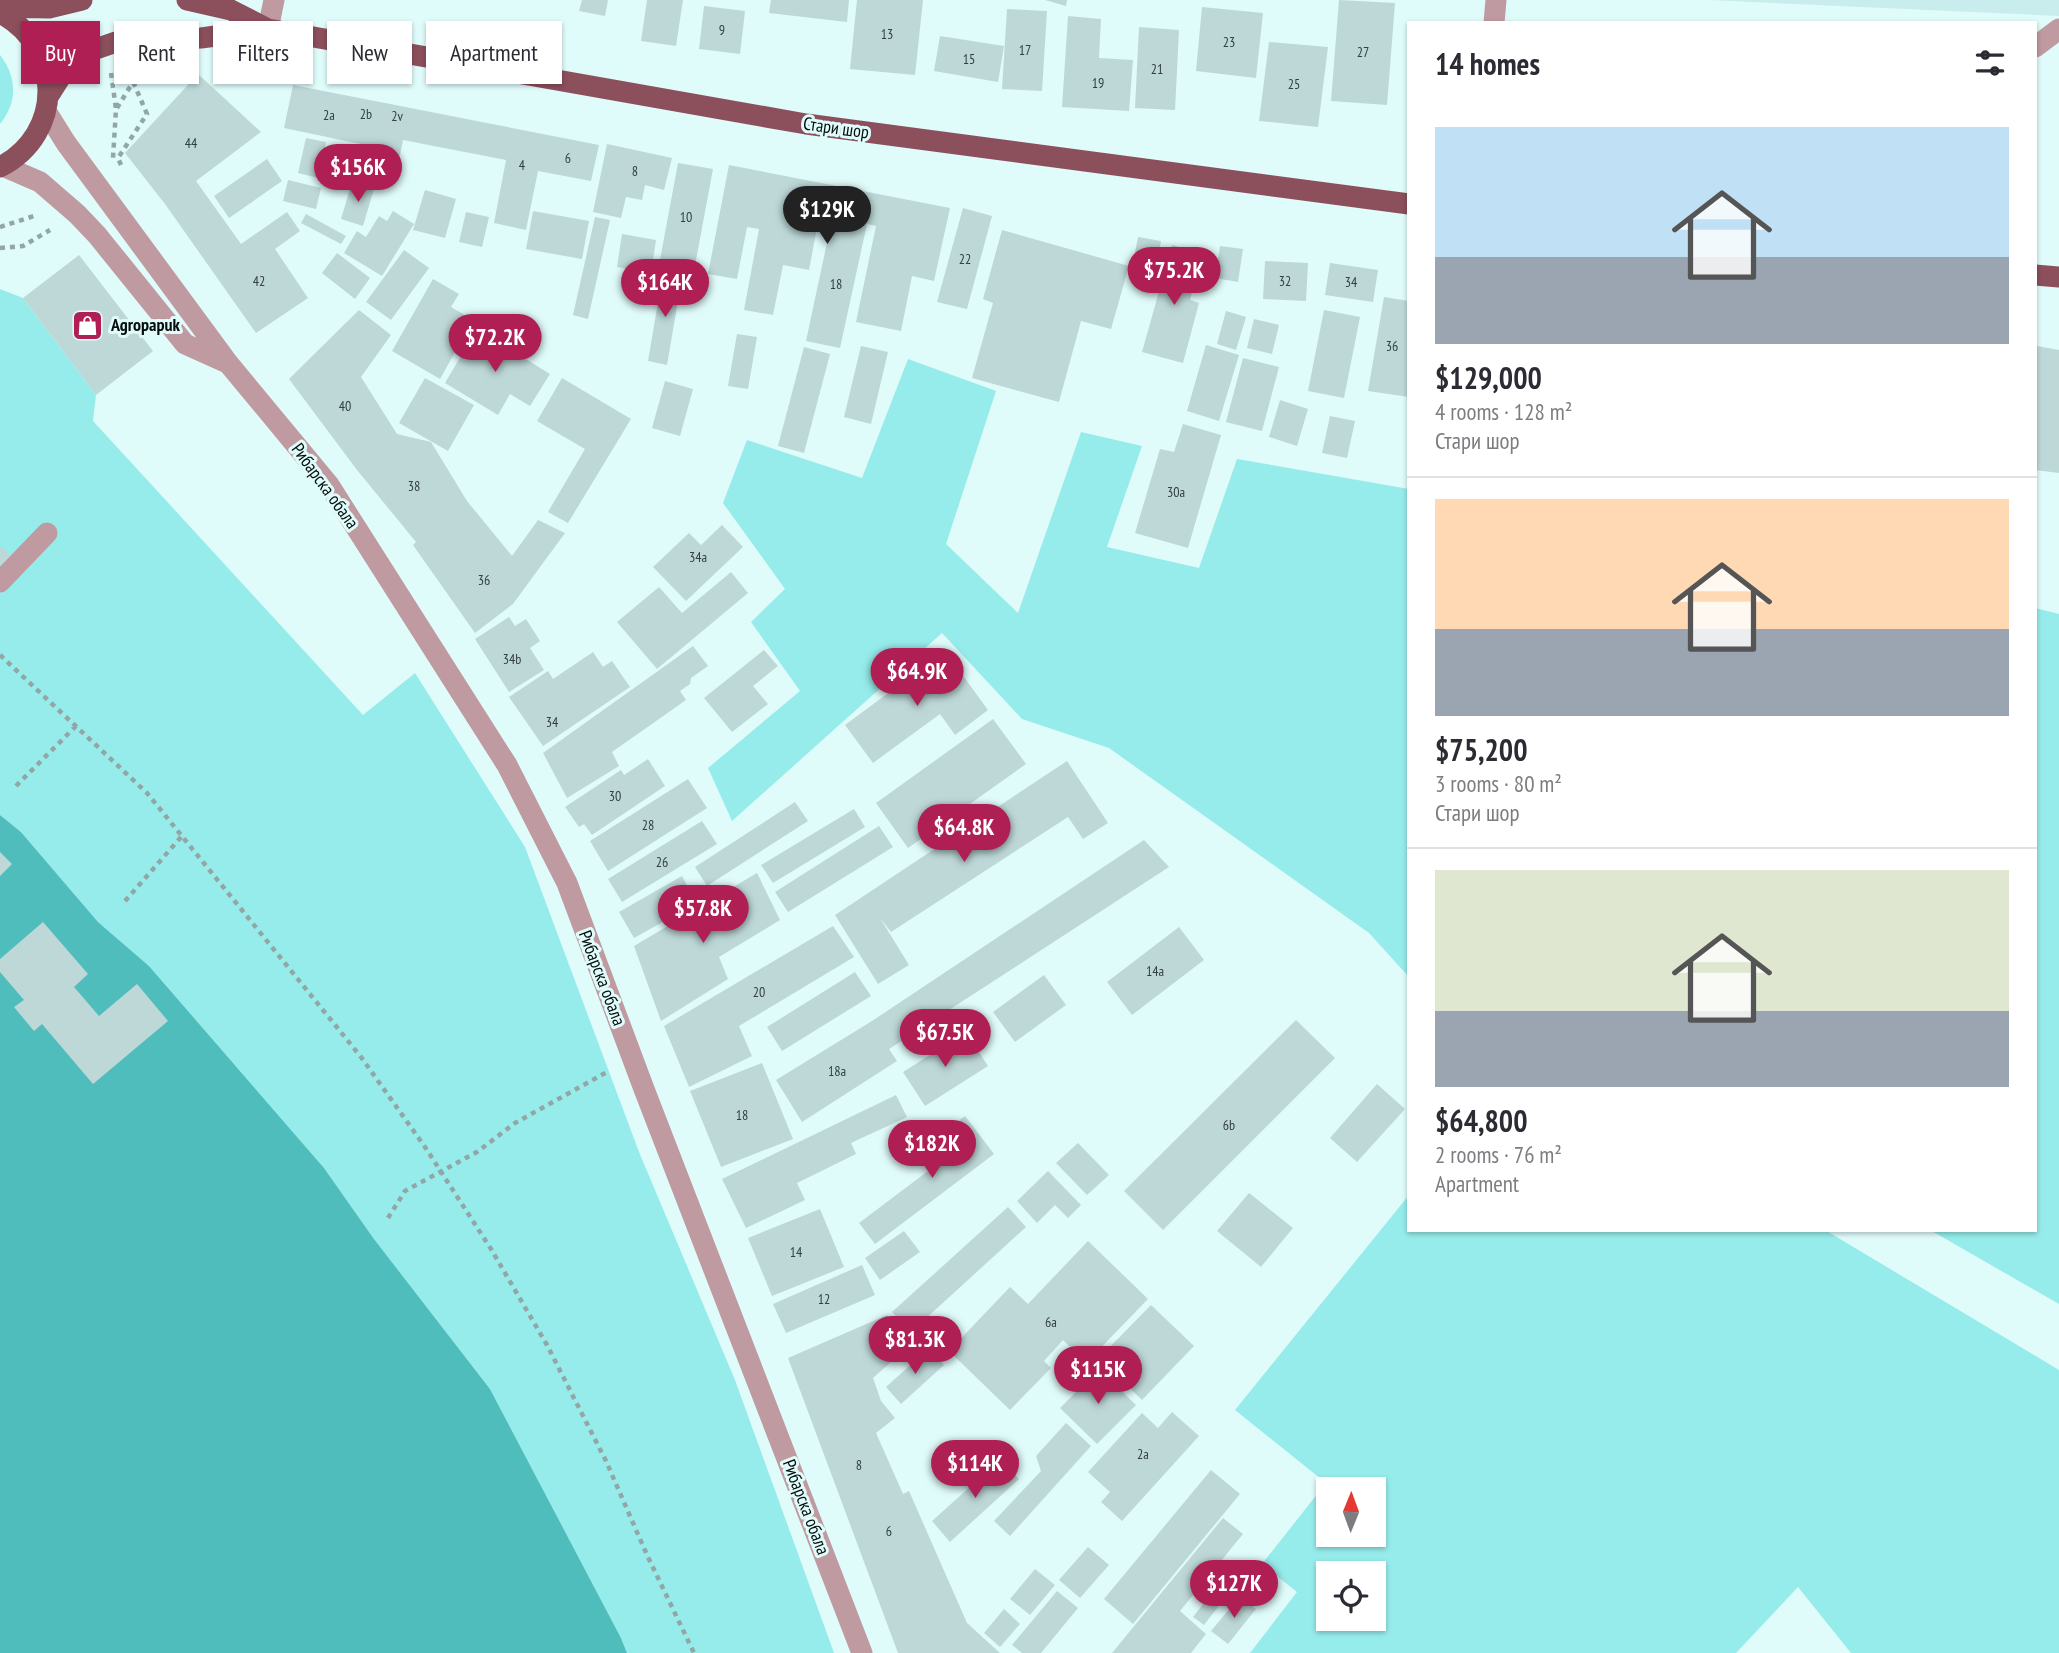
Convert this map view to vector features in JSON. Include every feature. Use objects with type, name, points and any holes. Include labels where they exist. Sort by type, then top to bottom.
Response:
[{"type":"main road","points":[[0,7],[48,8],[82,0]]},
{"type":"main road","name":"Стари шор","points":[[187,0],[231,9],[253,21]]},
{"type":"main road","points":[[0,13],[15,21],[34,42],[46,68],[47,104]]},
{"type":"main road","name":"Стари шор","points":[[1,167],[22,152],[37,134],[47,104],[67,67],[90,51],[116,42],[213,36]]},
{"type":"main road","name":"Стари шор","points":[[313,37],[806,124],[1407,204]]},
{"type":"main road","points":[[2037,275],[2059,277]]},
{"type":"street","points":[[270,21],[274,0]]},
{"type":"street","points":[[1494,21],[1496,0]]},
{"type":"street","points":[[2037,46],[2059,29]]},
{"type":"street","name":"Рибарска обала","points":[[47,104],[66,143],[228,363],[329,485],[507,765],[567,883],[862,1653]]},
{"type":"street","name":"Рибарска обала","points":[[1,167],[40,182],[97,235],[185,344],[228,363]]},
{"type":"street","points":[[0,582],[47,533]]},
{"type":"path","points":[[113,146],[117,109]]},
{"type":"path","points":[[0,228],[33,218]]},
{"type":"path","points":[[0,655],[147,793],[361,1057],[441,1171],[491,1249],[547,1345],[607,1461],[646,1555],[694,1653]]},
{"type":"path","points":[[16,786],[76,726]]},
{"type":"path","points":[[125,901],[183,836]]},
{"type":"path","points":[[388,1218],[405,1191],[477,1152],[515,1123],[553,1101],[575,1091],[599,1075],[633,1060]]},
{"type":"shaded area","points":[[1708,0],[2059,0],[2059,16]]},
{"type":"shaded area","points":[[0,55],[10,72],[13,90],[10,107],[0,124]]},
{"type":"shaded area","points":[[0,289],[23,298],[96,395],[93,421],[363,715],[415,673],[525,847],[639,1152],[735,1380],[834,1653],[627,1653],[490,1389],[374,1239],[324,1168],[149,966],[98,922],[21,832],[0,815]]},
{"type":"shaded area","points":[[908,359],[996,391],[946,544],[1018,613],[1081,432],[1142,446],[1107,547],[1199,568],[1237,459],[1407,489],[1407,975],[1369,933],[1109,748],[1022,719],[942,633],[732,821],[708,768],[800,691],[751,622],[785,589],[723,503],[747,440],[862,478]]},
{"type":"shaded area","points":[[2037,608],[2059,614],[2059,1304],[1933,1232],[2037,1232]]},
{"type":"shaded area","points":[[0,815],[21,832],[98,922],[149,966],[324,1168],[374,1239],[490,1389],[627,1653],[0,1653]]},
{"type":"shaded area","points":[[1407,1197],[1407,1232],[1828,1232],[2059,1370],[2059,1653],[1851,1653],[1798,1587],[1736,1653],[1250,1653],[1297,1592],[1262,1564],[1316,1496],[1316,1547],[1386,1547],[1386,1477],[1319,1477],[1235,1410]]},
{"type":"building","points":[[582,0],[608,0],[605,16],[579,11]]},
{"type":"building","points":[[647,0],[683,0],[676,46],[641,41]]},
{"type":"building","points":[[771,0],[849,0],[847,22],[769,13]]},
{"type":"building","points":[[857,0],[923,0],[915,75],[850,69]]},
{"type":"building","points":[[1045,0],[1067,0],[1066,6]]},
{"type":"building","points":[[1339,0],[1395,3],[1387,105],[1331,101]]},
{"type":"building","points":[[704,6],[745,11],[740,54],[699,49]]},
{"type":"building","points":[[1202,7],[1263,13],[1256,78],[1196,71]]},
{"type":"building","points":[[1007,9],[1047,11],[1042,91],[1002,89]]},
{"type":"building","points":[[1068,16],[1101,19],[1099,58],[1133,60],[1129,111],[1062,107]]},
{"type":"building","points":[[1139,27],[1179,30],[1175,110],[1135,108]]},
{"type":"building","points":[[940,36],[1004,46],[998,82],[934,71]]},
{"type":"building","points":[[1269,42],[1328,47],[1318,127],[1259,121]]},
{"type":"building","points":[[199,75],[261,132],[196,181],[241,244],[287,212],[300,231],[275,249],[308,298],[256,333],[165,204],[125,153],[189,84],[199,84]]},
{"type":"building","points":[[293,85],[599,145],[591,181],[538,171],[526,230],[494,223],[506,160],[403,140],[395,179],[359,172],[365,145],[284,128]]},
{"type":"building","points":[[306,138],[326,142],[318,178],[298,173]]},
{"type":"building","points":[[607,144],[672,158],[664,190],[645,185],[642,200],[626,197],[621,218],[593,212]]},
{"type":"building","points":[[267,159],[282,181],[229,218],[214,196]]},
{"type":"building","points":[[678,163],[713,169],[694,271],[659,265]]},
{"type":"building","points":[[729,165],[950,208],[934,281],[912,276],[901,331],[856,322],[876,226],[867,224],[840,348],[806,341],[832,219],[819,217],[809,270],[783,265],[773,315],[744,310],[759,229],[747,227],[737,279],[708,274]]},
{"type":"building","points":[[288,180],[321,188],[316,209],[283,201]]},
{"type":"building","points":[[352,182],[374,189],[363,226],[341,219]]},
{"type":"building","points":[[425,190],[456,199],[445,238],[413,230]]},
{"type":"building","points":[[963,208],[992,216],[967,309],[937,302]]},
{"type":"building","points":[[393,211],[414,224],[382,276],[344,253],[357,231],[366,237],[379,216],[387,221]]},
{"type":"building","points":[[533,211],[589,221],[582,259],[526,249]]},
{"type":"building","points":[[466,212],[489,217],[482,247],[459,242]]},
{"type":"building","points":[[306,214],[346,236],[341,244],[301,223]]},
{"type":"building","points":[[595,217],[610,220],[588,319],[573,315]]},
{"type":"building","points":[[1002,230],[1129,266],[1111,329],[1081,321],[1059,402],[972,378],[993,303],[983,299]]},
{"type":"building","points":[[622,234],[656,240],[651,273],[617,267]]},
{"type":"building","points":[[1138,237],[1161,241],[1154,283],[1130,279]]},
{"type":"building","points":[[1172,245],[1202,253],[1190,300],[1199,303],[1183,363],[1142,352]]},
{"type":"building","points":[[1220,246],[1243,249],[1238,282],[1215,278]]},
{"type":"building","points":[[404,250],[429,268],[391,320],[366,302]]},
{"type":"building","points":[[337,253],[370,278],[355,299],[322,273]]},
{"type":"building","name":"Agropapuk","points":[[79,255],[153,351],[96,395],[23,298]]},
{"type":"building","points":[[1265,261],[1308,263],[1306,301],[1263,299]]},
{"type":"building","points":[[1330,263],[1378,270],[1373,302],[1325,295]]},
{"type":"building","points":[[663,273],[682,277],[667,365],[648,361]]},
{"type":"building","points":[[433,279],[459,294],[451,307],[473,320],[440,379],[392,351]]},
{"type":"building","points":[[1384,297],[1407,301],[1407,397],[1368,391]]},
{"type":"building","points":[[359,310],[391,335],[361,377],[397,434],[431,442],[467,501],[512,556],[538,520],[565,533],[513,604],[475,633],[413,545],[416,542],[357,470],[289,379]]},
{"type":"building","points":[[1324,310],[1360,317],[1344,398],[1308,391]]},
{"type":"building","points":[[1226,311],[1246,317],[1236,350],[1217,344]]},
{"type":"building","points":[[1254,319],[1279,325],[1272,354],[1247,348]]},
{"type":"building","points":[[477,329],[550,374],[530,406],[510,394],[498,415],[445,383]]},
{"type":"building","points":[[737,334],[757,337],[748,389],[728,386]]},
{"type":"building","points":[[1206,345],[1239,355],[1219,421],[1187,411]]},
{"type":"building","points":[[861,346],[888,352],[871,424],[844,417]]},
{"type":"building","points":[[2037,346],[2059,350],[2059,473],[2037,470]]},
{"type":"building","points":[[804,347],[830,354],[804,453],[778,446]]},
{"type":"building","points":[[1243,358],[1279,367],[1262,431],[1226,422]]},
{"type":"building","points":[[425,378],[474,405],[448,451],[399,423]]},
{"type":"building","points":[[562,378],[631,419],[568,523],[548,512],[585,449],[537,421]]},
{"type":"building","points":[[665,381],[693,389],[680,436],[652,428]]},
{"type":"building","points":[[1280,400],[1308,409],[1297,446],[1269,437]]},
{"type":"building","points":[[1330,416],[1355,421],[1347,458],[1322,453]]},
{"type":"building","points":[[1183,424],[1221,435],[1188,548],[1135,533],[1160,449],[1174,452]]},
{"type":"building","points":[[722,525],[743,547],[686,601],[653,567],[689,533],[701,545]]},
{"type":"building","points":[[0,546],[10,555],[0,567]]},
{"type":"building","points":[[731,572],[748,593],[657,669],[617,622],[659,587],[682,613]]},
{"type":"building","points":[[509,617],[515,626],[526,619],[540,641],[530,648],[544,670],[509,692],[475,639]]},
{"type":"building","points":[[693,646],[708,666],[691,678],[690,684],[680,691],[686,700],[612,752],[619,766],[567,798],[543,753]]},
{"type":"building","points":[[764,650],[778,666],[753,686],[768,704],[732,732],[704,698]]},
{"type":"building","points":[[945,651],[988,710],[955,735],[940,714],[873,763],[845,725]]},
{"type":"building","points":[[593,652],[603,667],[612,661],[630,687],[543,746],[509,697],[548,671],[553,679]]},
{"type":"building","points":[[993,719],[1026,764],[908,848],[876,803]]},
{"type":"building","points":[[648,759],[665,786],[592,835],[584,824],[579,827],[565,807],[621,770],[624,775]]},
{"type":"building","points":[[1067,761],[1108,823],[1083,839],[1068,817],[891,932],[880,918],[909,965],[878,984],[835,915]]},
{"type":"building","points":[[688,779],[707,808],[608,871],[590,841]]},
{"type":"building","points":[[795,802],[808,821],[707,886],[695,867]]},
{"type":"building","points":[[854,809],[865,827],[773,883],[761,865]]},
{"type":"building","points":[[702,821],[717,844],[622,902],[608,879]]},
{"type":"building","points":[[879,826],[893,847],[788,912],[775,892]]},
{"type":"building","points":[[1144,840],[1169,867],[889,1049],[897,1061],[802,1122],[776,1080],[872,1021]]},
{"type":"building","points":[[0,852],[12,864],[0,876]]},
{"type":"building","points":[[757,873],[780,920],[719,957],[728,979],[661,1021],[634,946]]},
{"type":"building","points":[[682,876],[697,903],[634,938],[619,912]]},
{"type":"building","points":[[43,922],[88,974],[74,987],[99,1016],[137,984],[168,1021],[93,1084],[42,1024],[34,1031],[14,1007],[24,1000],[0,972],[0,959]]},
{"type":"building","points":[[833,926],[854,957],[739,1026],[752,1056],[689,1087],[664,1026]]},
{"type":"building","points":[[1179,927],[1204,960],[1132,1015],[1107,982]]},
{"type":"building","points":[[855,972],[871,996],[782,1051],[767,1027]]},
{"type":"building","points":[[1044,975],[1066,1005],[1015,1042],[993,1012]]},
{"type":"building","points":[[1296,1020],[1335,1058],[1163,1230],[1124,1191]]},
{"type":"building","points":[[966,1032],[988,1066],[925,1106],[903,1072]]},
{"type":"building","points":[[762,1063],[793,1139],[721,1167],[690,1091]]},
{"type":"building","points":[[1377,1084],[1405,1109],[1357,1162],[1330,1138]]},
{"type":"building","points":[[896,1095],[907,1117],[851,1143],[856,1154],[797,1183],[805,1200],[746,1228],[722,1179]]},
{"type":"building","points":[[965,1116],[994,1154],[875,1244],[859,1223],[948,1156],[935,1139]]},
{"type":"building","points":[[1078,1143],[1109,1175],[1087,1195],[1056,1163]]},
{"type":"building","points":[[1048,1171],[1081,1205],[1068,1218],[1055,1205],[1037,1223],[1017,1201]]},
{"type":"building","points":[[1249,1193],[1293,1228],[1261,1267],[1217,1231]]},
{"type":"building","points":[[1008,1207],[1026,1227],[911,1332],[892,1312]]},
{"type":"building","points":[[820,1209],[844,1267],[772,1296],[748,1238]]},
{"type":"building","points":[[904,1231],[920,1252],[880,1280],[865,1258]]},
{"type":"building","points":[[1088,1241],[1148,1299],[1086,1363],[1063,1340],[1044,1361],[1051,1368],[1010,1410],[949,1351],[1010,1287],[1028,1304]]},
{"type":"building","points":[[862,1265],[875,1295],[786,1333],[773,1304]]},
{"type":"building","points":[[1151,1305],[1194,1346],[1142,1400],[1099,1358]]},
{"type":"building","points":[[887,1315],[908,1340],[889,1357],[892,1361],[873,1378],[881,1401],[895,1418],[876,1433],[903,1494],[909,1491],[967,1623],[1000,1653],[898,1653],[788,1358]]},
{"type":"building","points":[[929,1348],[944,1365],[901,1404],[886,1387]]},
{"type":"building","points":[[1099,1369],[1136,1405],[1097,1444],[1060,1408]]},
{"type":"building","points":[[1172,1412],[1199,1436],[1122,1521],[1101,1502],[1110,1492],[1088,1472],[1142,1413],[1158,1428]]},
{"type":"building","points":[[1066,1423],[1091,1446],[1010,1536],[994,1521],[1041,1471],[1036,1456]]},
{"type":"building","points":[[977,1444],[989,1456],[972,1474],[960,1462]]},
{"type":"building","points":[[1001,1459],[1019,1479],[950,1542],[932,1521]]},
{"type":"building","points":[[1211,1470],[1240,1494],[1133,1624],[1104,1599]]},
{"type":"building","points":[[1223,1518],[1243,1534],[1180,1611],[1206,1634],[1191,1653],[1112,1653]]},
{"type":"building","points":[[1088,1547],[1109,1565],[1080,1598],[1059,1580]]},
{"type":"building","points":[[1035,1569],[1055,1585],[1030,1615],[1010,1599]]},
{"type":"building","points":[[1057,1591],[1078,1608],[1041,1653],[1022,1653],[1012,1645]]},
{"type":"building","points":[[1210,1595],[1221,1603],[1204,1625],[1193,1617]]},
{"type":"building","points":[[1240,1596],[1256,1609],[1228,1644],[1211,1631]]},
{"type":"building","points":[[1004,1609],[1020,1624],[1000,1647],[984,1633]]},
{"type":"place","name":"Agropapuk","points":[[88,325]]}]
